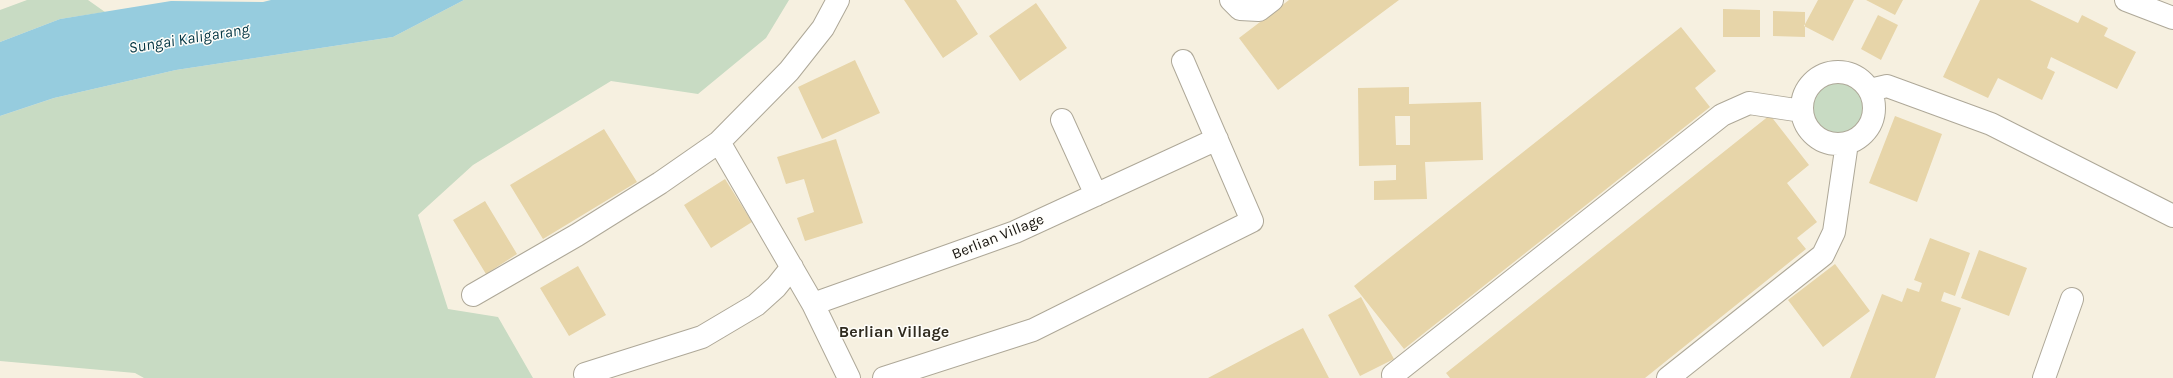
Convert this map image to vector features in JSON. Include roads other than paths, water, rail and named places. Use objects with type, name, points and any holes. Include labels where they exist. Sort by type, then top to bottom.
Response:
[{"type":"street","points":[[473,295],[577,235],[660,183],[719,142],[789,71],[822,28],[838,0]]},
{"type":"street","points":[[1231,0],[1240,9],[1259,10],[1272,0]]},
{"type":"street","points":[[2126,0],[2173,18]]},
{"type":"street","points":[[884,378],[1033,330],[1252,221],[1183,61]]},
{"type":"street","points":[[1839,72],[1851,74],[1862,80],[1870,90],[1874,108],[1872,121],[1867,130],[1858,138],[1847,143],[1832,143],[1817,136],[1806,123],[1802,111],[1804,94],[1812,83],[1826,73],[1839,72]]},
{"type":"street","points":[[1870,90],[1887,86],[1991,124],[2173,216]]},
{"type":"street","points":[[1392,377],[1722,115],[1749,103],[1802,111]]},
{"type":"street","points":[[1062,120],[1096,195]]},
{"type":"street","name":"Berlian Village","points":[[813,304],[1015,232],[1217,139]]},
{"type":"street","points":[[719,142],[813,304],[849,378]]},
{"type":"street","points":[[1668,378],[1823,255],[1834,232],[1847,143]]},
{"type":"street","points":[[585,374],[702,337],[756,305],[776,287],[792,267]]},
{"type":"street","points":[[2044,378],[2072,299]]},
{"type":"water","name":"Sungai Kaligarang","points":[[271,0],[464,0],[393,37],[176,70],[54,98],[0,116],[0,42],[60,19],[171,1],[263,2]]},
{"type":"district","name":"Berlian Village","points":[[894,332]]}]
